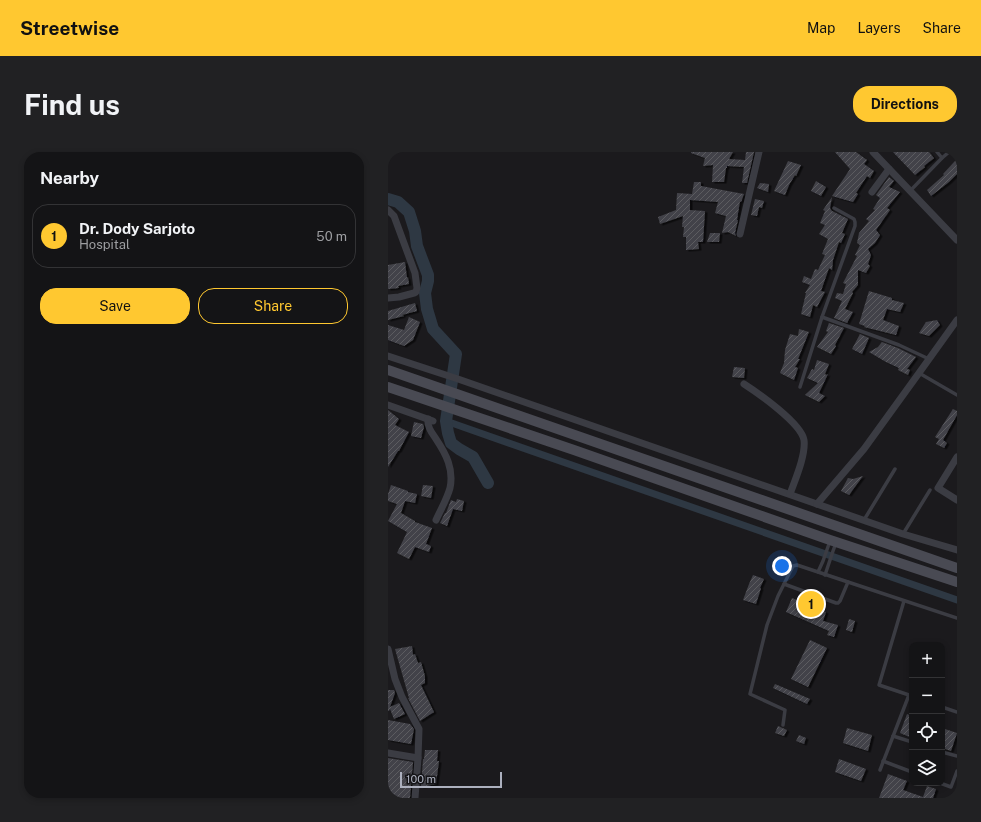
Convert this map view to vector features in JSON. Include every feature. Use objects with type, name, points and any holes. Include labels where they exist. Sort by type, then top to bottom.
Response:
[{"type":"main road","points":[[388,370],[957,568]]},
{"type":"main road","points":[[388,387],[574,450],[832,545],[957,582]]},
{"type":"street","points":[[740,234],[759,152]]},
{"type":"street","points":[[873,152],[956,236]]},
{"type":"street","points":[[872,192],[889,169]]},
{"type":"street","points":[[388,210],[394,216],[415,273],[417,288],[416,292],[414,293],[388,298]]},
{"type":"street","points":[[817,504],[864,449],[957,320]]},
{"type":"street","points":[[388,356],[903,534],[957,550]]},
{"type":"street","points":[[744,384],[781,412],[796,426],[804,440],[804,451],[790,494]]},
{"type":"street","points":[[388,405],[430,420],[428,425],[429,428],[448,460],[450,470],[450,488],[436,520]]},
{"type":"street","points":[[956,460],[938,488],[957,500]]},
{"type":"street","points":[[388,649],[394,679],[418,729],[418,758],[414,798]]},
{"type":"street","points":[[388,753],[418,758]]},
{"type":"lane","points":[[937,152],[942,158]]},
{"type":"lane","points":[[910,191],[942,158],[950,152]]},
{"type":"lane","points":[[800,387],[822,317],[855,226],[854,219],[834,208]]},
{"type":"lane","points":[[822,317],[899,344],[929,360]]},
{"type":"lane","points":[[919,373],[957,395]]},
{"type":"lane","points":[[864,520],[894,469]]},
{"type":"lane","points":[[903,534],[930,490]]},
{"type":"lane","points":[[818,572],[832,545]]},
{"type":"lane","points":[[825,575],[832,545]]},
{"type":"lane","points":[[783,725],[784,710],[750,694],[767,626],[778,596],[793,566],[795,565],[818,572],[957,618]]},
{"type":"lane","points":[[784,584],[836,603],[840,601],[848,582]]},
{"type":"lane","points":[[904,601],[879,685],[909,696]]},
{"type":"lane","points":[[880,770],[909,698]]},
{"type":"lane","points":[[945,707],[957,712]]},
{"type":"lane","points":[[893,736],[909,741]]},
{"type":"lane","points":[[945,753],[957,756]]},
{"type":"lane","points":[[883,761],[909,771]]},
{"type":"lane","points":[[945,785],[951,787],[957,771]]},
{"type":"building","points":[[691,152],[733,152],[729,159],[745,160],[746,152],[754,152],[747,183],[742,183],[744,167],[727,166],[724,182],[712,182],[713,165],[703,166],[705,158]]},
{"type":"building","points":[[835,152],[856,152],[867,160],[864,164],[874,171],[870,178],[867,176],[856,193],[858,194],[853,202],[832,196],[850,169]]},
{"type":"building","points":[[893,152],[929,152],[934,158],[915,175]]},
{"type":"building","points":[[957,159],[957,174],[931,196],[927,190],[944,175],[943,174]]},
{"type":"building","points":[[788,161],[801,165],[785,195],[774,191]]},
{"type":"building","points":[[889,177],[894,181],[889,187],[900,192],[887,208],[890,210],[876,230],[880,235],[875,243],[868,249],[871,255],[868,264],[870,266],[866,273],[858,270],[858,285],[852,292],[853,293],[845,309],[853,312],[847,323],[834,318],[842,301],[835,298],[837,293],[843,294],[846,284],[843,283],[857,256],[855,255],[860,245],[857,243],[859,233],[869,221],[866,219],[875,210],[873,209],[880,198],[876,195]]},
{"type":"building","points":[[816,181],[826,187],[821,196],[811,191]]},
{"type":"building","points":[[694,182],[701,182],[701,186],[744,194],[741,202],[740,201],[735,233],[736,236],[728,232],[722,233],[726,216],[715,213],[718,202],[690,200],[690,210],[705,211],[703,242],[698,242],[699,249],[686,250],[686,237],[683,237],[684,227],[682,227],[683,216],[660,224],[658,217],[676,210],[677,193],[692,194]]},
{"type":"building","points":[[760,183],[769,184],[768,192],[757,188]]},
{"type":"building","points":[[832,197],[830,208],[832,211],[848,219],[842,233],[845,234],[841,243],[839,242],[833,260],[832,270],[829,268],[821,291],[825,292],[817,307],[813,305],[810,317],[801,314],[805,293],[810,285],[802,282],[804,276],[811,279],[815,269],[818,270],[825,255],[822,254],[828,239],[819,234],[825,225],[820,223],[825,211],[823,210]]},
{"type":"building","points":[[755,199],[764,201],[762,208],[759,207],[757,216],[751,215]]},
{"type":"building","points":[[710,233],[720,233],[719,242],[707,242]]},
{"type":"building","points":[[405,262],[409,284],[398,286],[399,288],[388,289],[388,265]]},
{"type":"building","points":[[869,291],[904,303],[900,312],[887,309],[883,320],[899,326],[896,335],[864,327],[865,326],[859,324]]},
{"type":"building","points":[[415,303],[417,311],[388,320],[388,311]]},
{"type":"building","points":[[409,317],[420,322],[413,340],[404,346],[388,340],[388,325],[404,330]]},
{"type":"building","points":[[937,320],[940,325],[929,336],[919,333],[926,322]]},
{"type":"building","points":[[829,323],[844,328],[831,354],[817,347],[828,332],[826,331]]},
{"type":"building","points":[[799,329],[809,332],[798,359],[800,359],[795,367],[798,368],[794,380],[780,373],[784,363],[785,350],[790,334],[798,336]]},
{"type":"building","points":[[860,334],[869,338],[862,354],[852,349]]},
{"type":"building","points":[[882,342],[916,357],[907,369],[910,370],[908,375],[898,370],[899,368],[869,352],[878,347]]},
{"type":"building","points":[[817,360],[829,364],[825,374],[828,374],[819,393],[825,396],[819,402],[805,395],[818,383],[807,378],[812,369],[814,370]]},
{"type":"building","points":[[734,367],[745,368],[744,378],[732,377]]},
{"type":"building","points":[[953,409],[957,411],[957,415],[943,440],[947,443],[944,448],[936,444],[939,439],[935,437]]},
{"type":"building","points":[[388,410],[399,419],[395,425],[409,432],[399,451],[388,467]]},
{"type":"building","points":[[414,422],[423,424],[424,427],[421,438],[411,436]]},
{"type":"building","points":[[863,476],[849,495],[841,491],[848,478],[853,479]]},
{"type":"building","points":[[391,485],[417,494],[415,503],[405,501],[401,513],[415,522],[432,528],[426,544],[431,546],[429,552],[415,547],[409,559],[397,553],[407,532],[388,521],[397,504],[388,501],[388,494]]},
{"type":"building","points":[[423,485],[433,486],[431,498],[421,496]]},
{"type":"building","points":[[457,499],[464,501],[462,511],[453,509],[447,526],[440,523],[451,500],[456,502]]},
{"type":"building","points":[[753,575],[764,579],[756,604],[743,600]]},
{"type":"building","points":[[792,598],[826,612],[823,621],[838,625],[834,637],[827,635],[829,631],[786,612]]},
{"type":"building","points":[[849,619],[855,621],[852,632],[846,630]]},
{"type":"building","points":[[810,640],[827,648],[808,687],[791,679]]},
{"type":"building","points":[[412,646],[413,655],[415,654],[418,663],[421,662],[425,676],[425,683],[421,685],[434,712],[420,721],[408,698],[395,649]]},
{"type":"building","points":[[775,684],[810,699],[807,704],[773,688]]},
{"type":"building","points":[[388,690],[394,690],[395,693],[390,707],[399,703],[405,714],[394,719],[390,709],[388,711]]},
{"type":"building","points":[[907,714],[909,715],[909,737],[900,733]]},
{"type":"building","points":[[388,720],[410,724],[414,729],[411,744],[388,740]]},
{"type":"building","points":[[778,726],[787,730],[784,736],[775,733]]},
{"type":"building","points":[[847,728],[872,735],[868,751],[843,743]]},
{"type":"building","points":[[945,729],[957,733],[951,751],[945,749]]},
{"type":"building","points":[[799,735],[806,738],[804,744],[796,741]]},
{"type":"building","points":[[425,750],[438,750],[437,761],[439,761],[436,784],[421,787],[423,759]]},
{"type":"building","points":[[388,758],[413,762],[410,798],[388,798]]},
{"type":"building","points":[[839,759],[866,769],[861,781],[835,772]]},
{"type":"building","points":[[888,774],[907,781],[903,790],[923,797],[927,786],[936,789],[933,798],[879,798]]},
{"type":"waterway","points":[[388,199],[398,202],[409,212],[415,231],[417,246],[428,275],[425,293],[427,309],[433,329],[456,354],[446,421],[451,443],[473,457],[488,483]]},
{"type":"waterway","points":[[446,421],[957,600]]},
{"type":"place","name":"Dr. Dody Sarjoto","points":[[811,604]]}]
